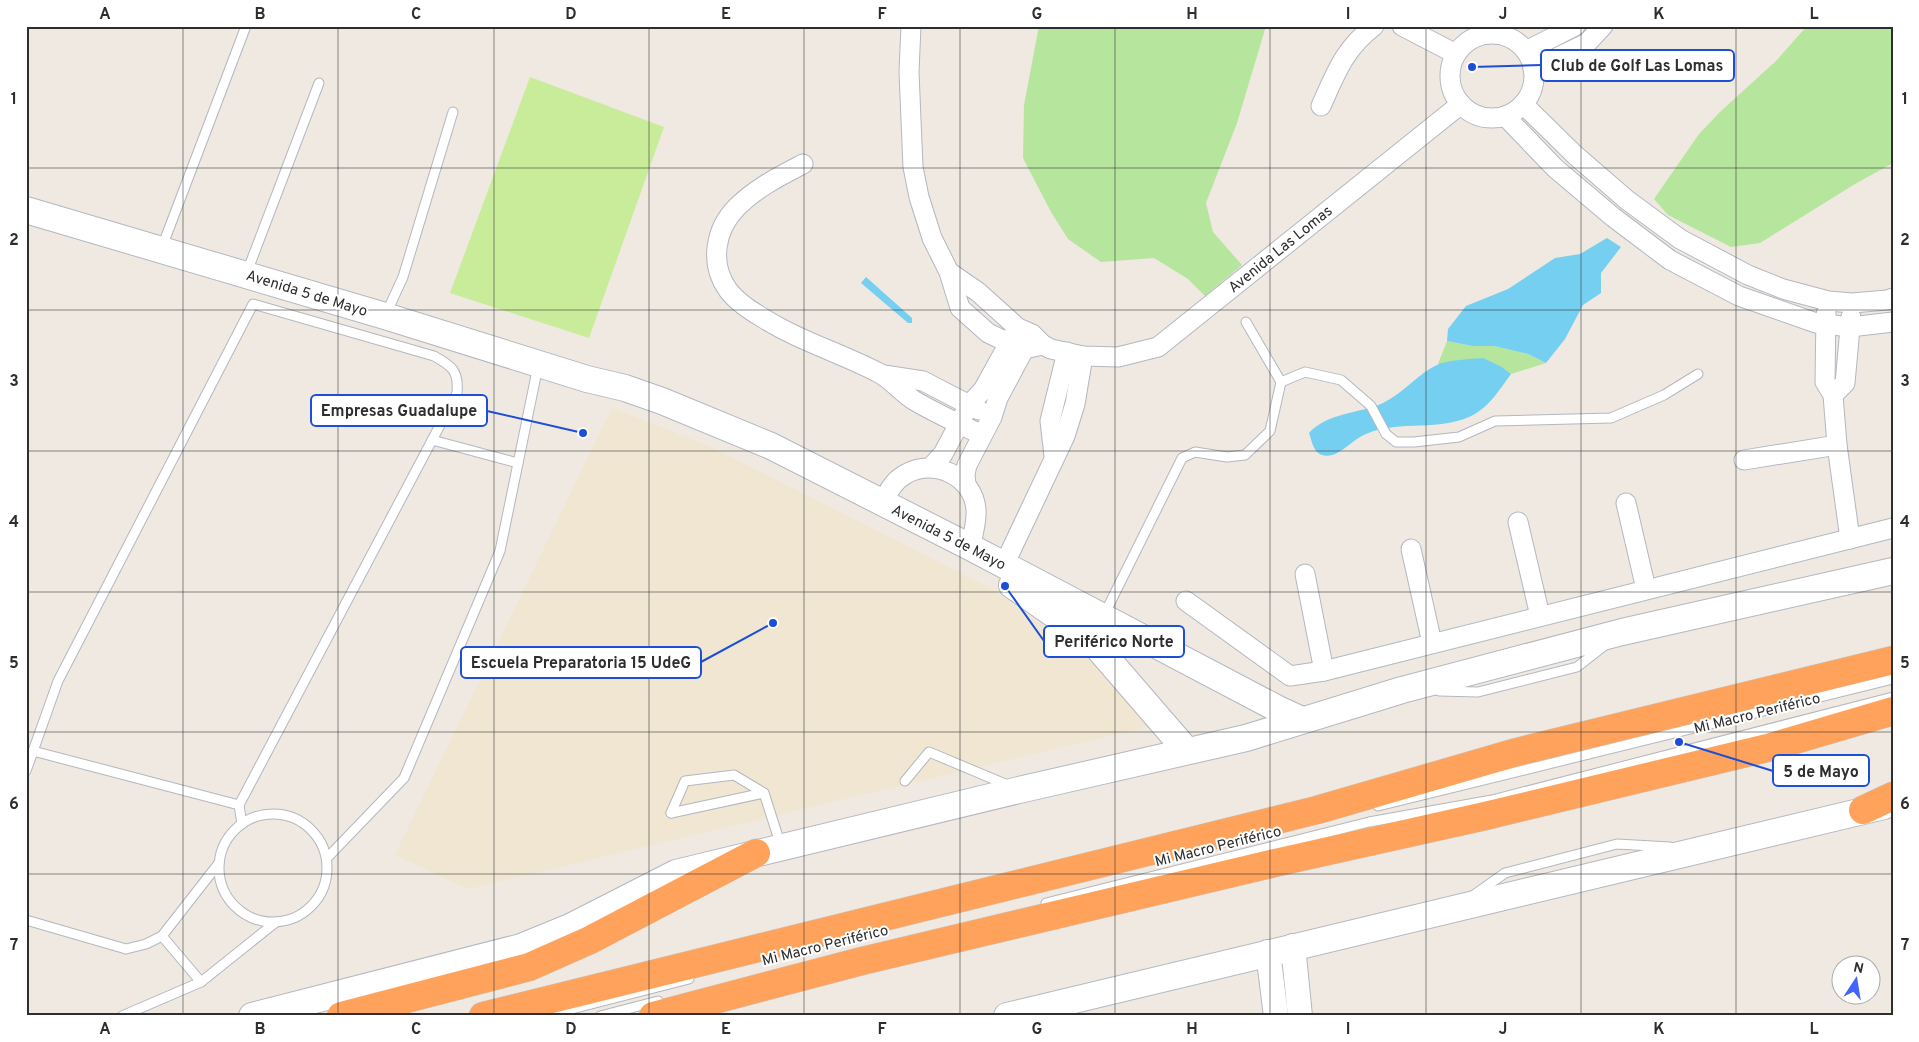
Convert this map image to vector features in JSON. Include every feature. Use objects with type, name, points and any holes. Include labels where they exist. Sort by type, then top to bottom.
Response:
[{"type":"highway","points":[[483,1016],[1318,810],[1517,752],[1893,660]]},
{"type":"highway","points":[[660,1007],[872,959],[1279,862],[1485,816],[1771,747],[1893,711]]},
{"type":"highway","points":[[1863,810],[1893,796]]},
{"type":"highway","points":[[341,1016],[529,967],[590,940],[769,850]]},
{"type":"main road","name":"Avenida 5 de Mayo","points":[[26,210],[385,316],[586,379],[625,388],[662,401],[770,446],[970,547],[1302,720]]},
{"type":"main road","name":"Avenida 5 de Mayo","points":[[586,379],[604,390],[715,434],[772,461],[1005,581],[1092,641],[1187,751]]},
{"type":"main road","points":[[252,1016],[522,947],[570,927],[676,874],[1019,790],[1246,738],[1402,690],[1622,632],[1893,571]]},
{"type":"main road","points":[[1007,1016],[1893,804]]},
{"type":"street","name":"Avenida Las Lomas","points":[[911,26],[909,80],[913,167],[919,197],[932,238],[949,272],[960,308],[988,333],[1025,340],[1051,349],[1075,354],[1118,357],[1158,347],[1460,104]]},
{"type":"street","points":[[1321,106],[1342,59],[1361,36],[1374,26]]},
{"type":"street","points":[[1402,26],[1459,50]]},
{"type":"street","points":[[1459,50],[1471,39],[1487,30],[1517,42],[1526,51],[1534,69],[1534,81],[1530,93],[1523,104],[1505,116],[1493,118],[1481,116],[1460,104],[1453,90],[1450,74],[1459,50],[1465,35],[1460,26]]},
{"type":"street","points":[[1526,51],[1575,26]]},
{"type":"street","points":[[1534,69],[1587,43],[1603,26]]},
{"type":"street","points":[[1523,104],[1575,155],[1627,200],[1680,239],[1748,275],[1783,289],[1828,301],[1852,303],[1893,298]]},
{"type":"street","points":[[1505,116],[1555,168],[1613,217],[1670,260],[1739,296],[1816,323],[1850,327],[1893,322]]},
{"type":"street","points":[[803,164],[771,181],[747,199],[729,217],[720,233],[716,250],[718,270],[728,290],[744,306],[763,319],[880,374],[914,400],[982,435]]},
{"type":"street","points":[[1828,301],[1825,382],[1833,395],[1837,445],[1850,539]]},
{"type":"street","points":[[1833,395],[1845,383],[1852,303]]},
{"type":"street","points":[[931,467],[942,454],[969,405],[1025,340]]},
{"type":"street","points":[[966,485],[965,474],[967,465],[992,417],[998,398],[1025,340]]},
{"type":"street","points":[[1004,565],[1065,436],[1075,404],[1075,354]]},
{"type":"street","points":[[880,374],[923,381],[992,417]]},
{"type":"street","points":[[1744,460],[1837,445]]},
{"type":"street","points":[[883,503],[893,485],[905,474],[918,469],[931,467],[956,475],[973,496],[976,509],[975,526],[970,547]]},
{"type":"street","points":[[1626,503],[1646,589]]},
{"type":"street","points":[[1518,522],[1540,616]]},
{"type":"street","points":[[1186,601],[1290,676],[1324,671],[1893,528]]},
{"type":"street","points":[[1411,549],[1432,643]]},
{"type":"street","points":[[1305,574],[1324,671]]},
{"type":"street","points":[[1276,1016],[1281,949]]},
{"type":"street","points":[[1281,949],[1300,1016]]},
{"type":"lane","points":[[161,249],[246,26]]},
{"type":"lane","points":[[246,275],[319,83]]},
{"type":"lane","points":[[385,316],[403,277],[453,112]]},
{"type":"lane","points":[[26,771],[58,681],[253,304],[434,356],[446,362],[456,371],[458,382],[457,393],[239,804],[242,824]]},
{"type":"lane","points":[[1103,616],[1182,458],[1195,452],[1227,457],[1245,455],[1270,432],[1281,382],[1246,322]]},
{"type":"lane","points":[[327,858],[404,778],[500,551],[538,364]]},
{"type":"lane","points":[[1281,382],[1305,372],[1342,380],[1371,406],[1386,434],[1396,442],[1414,442],[1459,437],[1495,421],[1611,418],[1664,395],[1698,374]]},
{"type":"lane","points":[[432,440],[518,463]]},
{"type":"lane","name":"Mi Macro Periférico","points":[[1372,808],[1893,679]]},
{"type":"lane","name":"Mi Macro Periférico","points":[[1032,907],[1369,822],[1492,800],[1893,697]]},
{"type":"lane","points":[[33,751],[239,804]]},
{"type":"lane","points":[[905,781],[929,752],[1019,790]]},
{"type":"lane","points":[[734,775],[764,793],[672,813],[685,781],[734,775]]},
{"type":"lane","points":[[764,793],[769,850]]},
{"type":"lane","points":[[276,814],[294,818],[309,827],[320,841],[327,858],[327,876],[321,894],[310,908],[294,918],[276,922],[258,920],[241,912],[228,898],[220,881],[219,863],[223,848],[231,834],[242,824],[258,816],[276,814]]},
{"type":"lane","points":[[26,920],[126,949],[146,944],[162,936],[219,863]]},
{"type":"lane","points":[[122,1016],[201,982],[276,922]]},
{"type":"lane","points":[[162,936],[201,982]]},
{"type":"lane","points":[[544,1016],[698,977]]},
{"type":"lane","points":[[600,1016],[660,1007]]},
{"type":"shaded area","points":[[612,408],[707,445],[992,589],[1086,657],[1155,725],[468,889],[395,855]]},
{"type":"green space","points":[[1039,26],[1266,26],[1237,123],[1206,203],[1213,232],[1242,265],[1205,296],[1188,279],[1154,258],[1101,262],[1068,239],[1051,212],[1023,158],[1024,105]]},
{"type":"green space","points":[[1807,26],[1893,26],[1893,163],[1855,184],[1760,243],[1731,247],[1668,215],[1654,199],[1699,134],[1720,112],[1777,60]]},
{"type":"green space","points":[[530,77],[664,127],[589,338],[450,293]]},
{"type":"green space","points":[[1447,341],[1472,346],[1494,346],[1528,354],[1546,363],[1511,374],[1502,367],[1438,364]]},
{"type":"water","points":[[1607,238],[1621,247],[1601,273],[1601,293],[1583,305],[1565,339],[1546,363],[1528,354],[1494,346],[1472,346],[1447,341],[1448,329],[1466,306],[1508,289],[1555,258],[1580,254]]},
{"type":"water","points":[[866,277],[912,318],[912,323],[908,323],[861,283]]},
{"type":"water","points":[[1483,358],[1502,367],[1511,374],[1491,401],[1475,414],[1462,420],[1448,423],[1393,427],[1379,430],[1366,434],[1334,455],[1322,455],[1315,449],[1309,433],[1325,421],[1383,403],[1441,363]]},
{"type":"place","name":"Club de Golf Las Lomas","points":[[1472,67]]},
{"type":"place","name":"Empresas Guadalupe","points":[[583,433]]},
{"type":"place","name":"Periférico Norte","points":[[1005,586]]},
{"type":"place","name":"Escuela Preparatoria 15 UdeG","points":[[773,623]]},
{"type":"place","name":"5 de Mayo","points":[[1679,742]]}]
